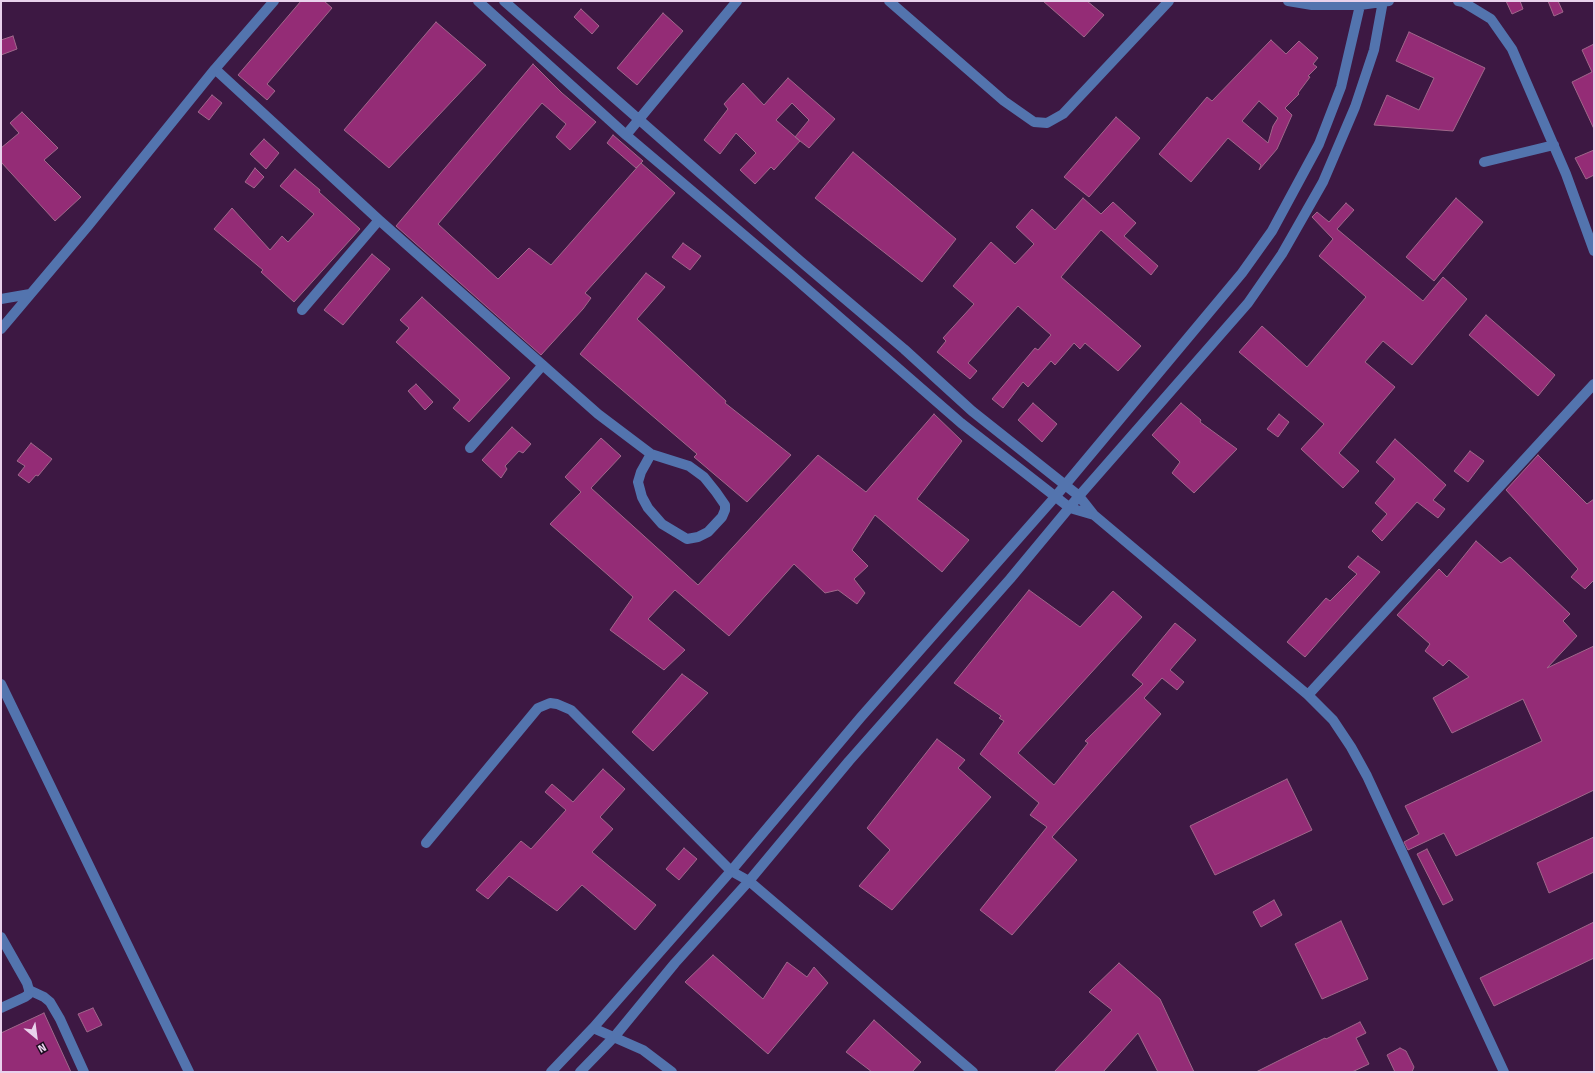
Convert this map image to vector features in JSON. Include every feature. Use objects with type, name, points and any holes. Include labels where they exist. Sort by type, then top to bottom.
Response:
[{"type":"street","points":[[1,329],[88,226],[215,69],[274,1]]},
{"type":"street","points":[[478,1],[626,135],[790,274],[961,423],[1070,508],[1094,515]]},
{"type":"street","points":[[504,1],[542,36],[799,260],[904,349],[972,410],[1079,496],[1094,515],[1308,695],[1333,720],[1351,747],[1367,776],[1504,1072]]},
{"type":"street","points":[[626,135],[737,1]]},
{"type":"street","points":[[889,1],[1004,101],[1034,122],[1047,123],[1063,114],[1169,1]]},
{"type":"street","points":[[580,1072],[615,1036],[675,963],[749,881],[849,761],[1010,579],[1079,496],[1248,303],[1282,254],[1323,182],[1355,107],[1374,50],[1385,1],[1312,5],[1288,1]]},
{"type":"street","points":[[1458,1],[1463,2],[1491,18],[1512,49],[1566,174],[1594,251]]},
{"type":"street","points":[[551,1072],[593,1028],[731,871],[861,716],[1055,497],[1242,273],[1272,231],[1322,137],[1341,87],[1361,3]]},
{"type":"street","points":[[532,49],[542,36]]},
{"type":"street","points":[[215,69],[379,220],[542,366],[598,414],[651,454],[689,466],[704,477],[725,505],[725,510],[722,516],[708,532],[698,537],[687,539],[662,524],[648,508],[642,496],[638,482],[641,472],[651,454]]},
{"type":"street","points":[[1484,162],[1554,145]]},
{"type":"street","points":[[302,310],[379,220]]},
{"type":"street","points":[[790,274],[799,260]]},
{"type":"street","points":[[1,299],[30,294]]},
{"type":"street","points":[[892,362],[904,349]]},
{"type":"street","points":[[470,448],[542,366]]},
{"type":"street","points":[[1308,695],[1594,384]]},
{"type":"street","points":[[961,423],[972,410]]},
{"type":"street","points":[[1,684],[189,1072]]},
{"type":"street","points":[[426,843],[538,708],[550,703],[557,704],[571,710],[731,871],[749,881],[973,1072]]},
{"type":"street","points":[[1,937],[27,983],[29,990],[25,997],[1,1008]]},
{"type":"street","points":[[29,990],[44,997],[50,1002],[60,1019],[84,1072]]},
{"type":"street","points":[[593,1028],[615,1036],[643,1050],[672,1072]]},
{"type":"building","points":[[301,1],[324,1],[332,8],[267,84],[275,91],[267,100],[238,75]]},
{"type":"building","points":[[1043,1],[1087,1],[1104,15],[1084,37]]},
{"type":"building","points":[[1506,1],[1520,1],[1523,9],[1512,14]]},
{"type":"building","points":[[1548,1],[1558,1],[1563,12],[1554,16]]},
{"type":"building","points":[[581,9],[599,26],[592,34],[574,17]]},
{"type":"building","points":[[663,13],[683,31],[637,85],[617,68]]},
{"type":"building","points":[[436,22],[486,65],[389,168],[344,130]]},
{"type":"building","points":[[1409,32],[1485,68],[1453,131],[1374,125],[1387,95],[1419,110],[1434,78],[1396,61]]},
{"type":"building","points":[[13,36],[17,49],[1,55],[1,40]]},
{"type":"building","points":[[1271,40],[1286,54],[1299,41],[1318,58],[1313,64],[1317,67],[1308,76],[1310,77],[1298,93],[1299,94],[1285,108],[1292,115],[1277,149],[1259,170],[1261,165],[1228,138],[1191,182],[1159,154],[1207,97],[1212,101]],"holes":[[[1259,101],[1278,118],[1273,126],[1268,143],[1242,121]]]},
{"type":"building","points":[[1594,44],[1594,129],[1572,82],[1592,72],[1582,50]]},
{"type":"building","points":[[533,64],[562,93],[596,122],[570,150],[556,137],[566,124],[542,103],[438,224],[498,279],[529,248],[551,265],[641,163],[675,193],[585,293],[591,298],[583,309],[541,355],[396,226]]},
{"type":"building","points":[[788,78],[835,119],[809,148],[799,140],[800,141],[774,170],[771,167],[755,184],[740,170],[756,153],[736,133],[720,154],[704,140],[728,109],[724,104],[743,83],[764,105]],"holes":[[[792,103],[809,120],[795,137],[776,120]]]},
{"type":"building","points":[[212,95],[222,103],[209,120],[198,112]]},
{"type":"building","points":[[22,112],[58,148],[44,160],[81,197],[55,221],[1,162],[1,148],[19,133],[10,123]]},
{"type":"building","points":[[1116,117],[1140,138],[1089,197],[1064,177]]},
{"type":"building","points":[[613,135],[643,161],[636,168],[607,143]]},
{"type":"building","points":[[264,139],[279,153],[266,169],[250,154]]},
{"type":"building","points":[[1594,150],[1594,175],[1586,179],[1575,158]]},
{"type":"building","points":[[853,152],[956,239],[922,282],[815,198]]},
{"type":"building","points":[[255,168],[264,177],[254,188],[245,182]]},
{"type":"building","points":[[295,169],[320,190],[319,192],[360,229],[294,302],[261,272],[263,270],[214,229],[232,208],[270,250],[282,236],[288,242],[314,214],[280,186]]},
{"type":"building","points":[[1083,198],[1101,214],[1113,202],[1136,223],[1124,236],[1158,266],[1151,275],[1101,230],[1061,277],[1141,346],[1118,371],[1085,343],[1080,349],[1074,343],[1055,365],[1051,361],[1028,387],[1023,382],[1003,408],[992,399],[1035,348],[1038,350],[1051,335],[1018,306],[968,363],[977,371],[970,379],[937,352],[946,341],[943,338],[974,304],[953,286],[991,242],[1015,264],[1034,244],[1016,227],[1032,209],[1055,230]]},
{"type":"building","points":[[1456,198],[1483,222],[1434,281],[1406,257]]},
{"type":"building","points":[[1346,203],[1354,210],[1337,229],[1423,301],[1443,277],[1467,299],[1412,365],[1383,341],[1365,362],[1395,387],[1339,453],[1359,471],[1343,488],[1301,449],[1324,424],[1239,352],[1262,326],[1307,367],[1366,297],[1319,256],[1333,239],[1312,217],[1317,212],[1329,222]]},
{"type":"building","points":[[683,243],[701,256],[690,270],[672,257]]},
{"type":"building","points":[[372,254],[390,269],[343,325],[324,310]]},
{"type":"building","points":[[646,273],[665,287],[637,319],[726,401],[725,403],[791,455],[747,502],[694,457],[697,454],[580,354]]},
{"type":"building","points":[[422,297],[510,378],[469,422],[453,408],[460,400],[396,342],[409,328],[400,320]]},
{"type":"building","points":[[1486,315],[1555,375],[1538,396],[1469,335]]},
{"type":"building","points":[[416,384],[433,402],[425,410],[408,391]]},
{"type":"building","points":[[1033,403],[1057,424],[1042,442],[1018,420]]},
{"type":"building","points":[[1181,403],[1201,420],[1200,422],[1237,449],[1194,493],[1172,473],[1180,462],[1152,435]]},
{"type":"building","points":[[934,414],[962,441],[917,499],[969,540],[942,572],[875,515],[852,550],[868,566],[854,579],[865,593],[857,604],[838,590],[825,593],[794,564],[729,636],[675,590],[648,619],[685,650],[664,670],[610,630],[633,597],[550,524],[581,492],[565,477],[601,438],[621,456],[591,488],[698,585],[818,455],[866,492]]},
{"type":"building","points":[[1279,414],[1289,422],[1278,437],[1267,429]]},
{"type":"building","points":[[512,427],[531,444],[523,453],[519,451],[505,466],[507,469],[501,478],[482,460]]},
{"type":"building","points":[[1395,439],[1446,485],[1433,500],[1445,509],[1438,518],[1417,502],[1382,541],[1372,531],[1387,514],[1375,503],[1395,479],[1376,462]]},
{"type":"building","points":[[31,443],[52,459],[38,476],[36,475],[29,483],[18,475],[25,466],[17,461]]},
{"type":"building","points":[[1470,451],[1484,461],[1468,482],[1454,471]]},
{"type":"building","points":[[1538,455],[1587,504],[1594,499],[1594,580],[1585,589],[1571,577],[1578,569],[1506,490]]},
{"type":"building","points":[[1476,541],[1501,563],[1510,557],[1570,614],[1563,621],[1577,636],[1547,668],[1594,646],[1594,790],[1456,856],[1444,833],[1408,850],[1404,842],[1419,834],[1405,806],[1542,741],[1523,699],[1452,733],[1433,698],[1469,677],[1449,660],[1443,666],[1425,651],[1430,644],[1397,615],[1439,569],[1447,577]]},
{"type":"building","points":[[1358,556],[1380,572],[1305,657],[1287,642],[1326,598],[1330,601],[1357,574],[1348,567]]},
{"type":"building","points":[[1029,590],[1080,627],[1113,591],[1142,617],[1018,753],[1054,785],[1088,743],[1085,741],[1143,684],[1132,675],[1175,623],[1196,640],[1170,670],[1184,682],[1177,690],[1162,678],[1144,698],[1161,714],[1052,837],[1077,860],[1012,935],[980,910],[1047,827],[1030,815],[1039,803],[980,754],[1004,721],[999,718],[1001,716],[954,683]]},
{"type":"building","points":[[682,674],[708,693],[653,751],[632,732]]},
{"type":"building","points":[[937,739],[965,760],[958,768],[991,797],[892,910],[859,886],[890,850],[867,828]]},
{"type":"building","points":[[603,769],[625,789],[600,817],[613,829],[592,852],[656,905],[635,930],[582,885],[557,911],[509,876],[488,899],[476,890],[521,841],[531,849],[566,810],[545,792],[552,784],[573,802]]},
{"type":"building","points":[[1287,779],[1312,830],[1215,875],[1190,826]]},
{"type":"building","points":[[1594,837],[1594,872],[1549,893],[1537,863]]},
{"type":"building","points":[[684,848],[697,859],[679,880],[666,869]]},
{"type":"building","points":[[1427,849],[1453,900],[1443,905],[1417,854]]},
{"type":"building","points":[[1274,900],[1282,915],[1261,927],[1253,912]]},
{"type":"building","points":[[1341,921],[1368,979],[1322,999],[1295,944]]},
{"type":"building","points":[[1594,922],[1594,958],[1494,1006],[1480,978]]},
{"type":"building","points":[[713,955],[763,999],[787,962],[807,977],[814,967],[828,983],[768,1054],[685,982]]},
{"type":"building","points":[[1119,963],[1160,999],[1194,1072],[1158,1072],[1138,1033],[1103,1072],[1054,1072],[1112,1010],[1089,992]]},
{"type":"building","points":[[93,1008],[102,1025],[87,1032],[78,1014]]},
{"type":"building","points":[[44,1013],[71,1072],[1,1072],[1,1033]]},
{"type":"building","points":[[874,1020],[921,1062],[912,1072],[872,1072],[846,1052]]},
{"type":"building","points":[[1360,1022],[1366,1033],[1356,1038],[1369,1064],[1352,1072],[1256,1072],[1325,1038],[1326,1039]]},
{"type":"building","points":[[1400,1048],[1406,1051],[1414,1067],[1412,1072],[1395,1072],[1387,1055]]}]
